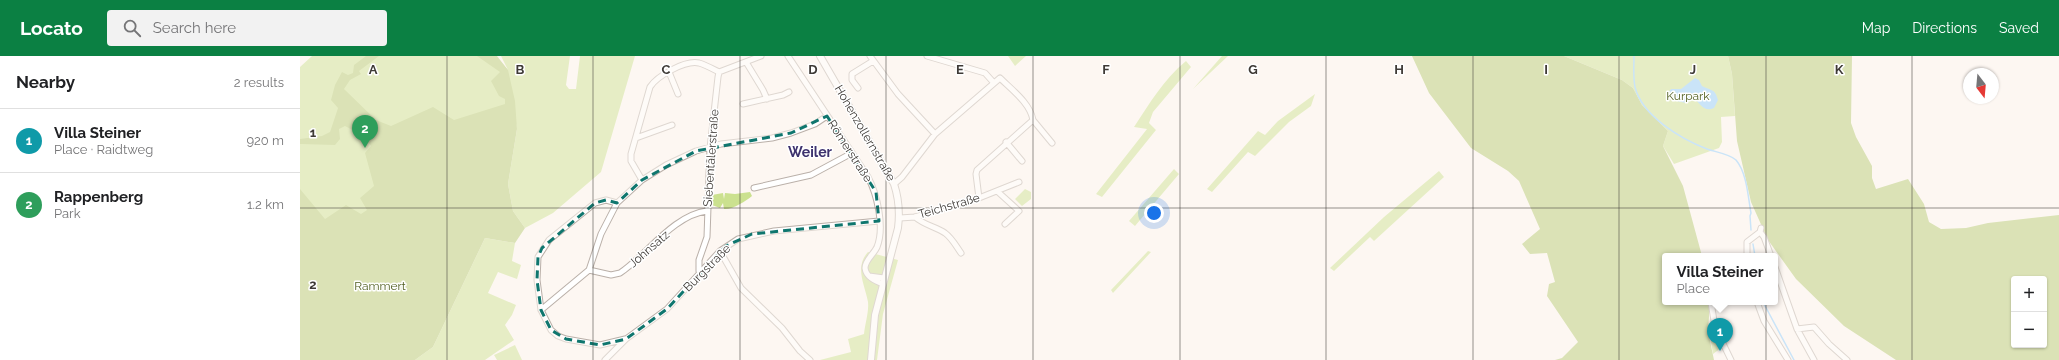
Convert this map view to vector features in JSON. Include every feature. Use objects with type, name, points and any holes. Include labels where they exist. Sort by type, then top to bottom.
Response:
[{"type":"main road","name":"Hohenzollernstraße","points":[[820,56],[894,184],[899,198],[900,218],[892,256],[883,281],[875,315],[871,360]]},
{"type":"street","points":[[642,180],[631,161],[650,87],[659,76],[692,63],[699,63],[719,72],[761,56]]},
{"type":"street","name":"Römerstraße","points":[[788,56],[876,192],[879,221],[878,245],[865,263],[865,270],[869,276],[883,281]]},
{"type":"street","points":[[927,56],[985,73],[994,83]]},
{"type":"street","points":[[858,88],[852,80],[852,74],[871,58],[898,94],[935,134]]},
{"type":"street","points":[[746,62],[767,99]]},
{"type":"street","points":[[669,72],[678,94]]},
{"type":"street","name":"Siebentälerstraße","points":[[700,271],[699,260],[705,247],[707,237],[710,148],[719,72]]},
{"type":"street","points":[[894,184],[902,178],[935,134],[1000,78],[1027,106],[1032,113],[1033,120],[1052,143]]},
{"type":"street","points":[[743,104],[767,99],[789,92]]},
{"type":"street","points":[[541,310],[589,270],[601,234],[617,203],[642,180],[672,162],[696,151],[721,144],[772,138],[791,133],[814,124],[828,116]]},
{"type":"street","points":[[979,198],[976,174],[977,170],[1006,142],[1033,120]]},
{"type":"street","points":[[636,138],[672,125]]},
{"type":"street","points":[[1006,142],[1022,161]]},
{"type":"street","points":[[754,188],[811,175],[852,153]]},
{"type":"street","name":"Teichstraße","points":[[900,218],[915,217],[940,208],[979,198],[1019,182]]},
{"type":"street","points":[[997,191],[1019,212],[1005,224]]},
{"type":"street","points":[[617,203],[606,200],[595,203],[542,248],[538,257],[537,265],[538,295],[541,310],[551,330],[566,339],[600,345],[626,339]]},
{"type":"street","name":"Johnsatz","points":[[589,270],[611,275],[620,273],[666,233],[694,215],[707,211]]},
{"type":"street","points":[[915,217],[920,222],[944,233],[952,239],[961,253]]},
{"type":"street","name":"Burgstraße","points":[[605,360],[626,339],[667,309],[700,271],[720,251],[738,239],[752,234],[879,221]]},
{"type":"street","points":[[1747,253],[1747,242],[1761,230],[1770,253]]},
{"type":"street","points":[[720,251],[741,288],[782,328],[800,351],[810,360]]},
{"type":"street","points":[[1778,274],[1798,329],[1814,360]]},
{"type":"street","points":[[1712,305],[1715,327],[1731,360]]},
{"type":"street","points":[[1757,305],[1764,322],[1788,360]]},
{"type":"street","points":[[1798,329],[1814,327],[1829,344],[1847,360]]},
{"type":"highlighted area","points":[[827,116],[876,192],[879,221],[752,234],[726,246],[667,309],[626,339],[600,345],[566,339],[551,330],[541,310],[537,280],[538,257],[542,248],[595,203],[606,200],[617,203],[642,180],[696,151],[791,133]]},
{"type":"green space","points":[[312,56],[495,56],[508,70],[501,56],[570,56],[566,85],[569,89],[576,89],[580,56],[635,56],[601,172],[553,213],[525,228],[513,211],[508,184],[517,129],[513,107],[386,214],[300,250],[300,67]]},
{"type":"green space","name":"Rammert","points":[[366,56],[379,56],[359,71],[361,74],[350,80],[344,89],[376,120],[391,126],[433,107],[454,120],[505,104],[505,99],[499,96],[491,81],[500,72],[477,56],[497,56],[508,70],[515,101],[517,129],[508,184],[513,211],[525,228],[515,243],[485,238],[433,347],[415,360],[300,360],[300,189],[325,219],[346,205],[361,214],[367,210],[360,198],[374,186],[365,153],[371,146],[362,135],[345,126],[339,129],[340,139],[335,145],[300,144],[300,139],[322,136],[330,132],[338,108],[331,100],[335,85],[342,72],[348,75],[353,73],[354,65]]},
{"type":"green space","points":[[1008,56],[1026,56],[1015,66]]},
{"type":"green space","points":[[1222,56],[1228,56],[1193,89]]},
{"type":"green space","points":[[1412,56],[1564,56],[1622,80],[1633,88],[1642,105],[1668,131],[1663,146],[1683,186],[1701,253],[1662,253],[1662,305],[1710,305],[1708,331],[1714,360],[1555,360],[1562,358],[1578,342],[1547,296],[1549,284],[1555,282],[1547,253],[1530,254],[1522,244],[1540,229],[1519,181],[1508,171],[1471,148],[1429,93]]},
{"type":"green space","name":"Kurpark","points":[[1564,56],[1728,56],[1732,74],[1735,116],[1721,117],[1722,142],[1719,148],[1674,164],[1663,146],[1668,131],[1642,105],[1633,88],[1622,80]]},
{"type":"green space","points":[[1728,56],[1852,56],[1851,123],[1856,137],[1872,166],[1872,178],[1876,189],[1908,179],[1924,204],[1929,222],[1941,229],[1966,228],[1988,223],[2059,215],[2059,360],[1896,360],[1844,326],[1796,279],[1768,240],[1751,202],[1737,141],[1732,74]]},
{"type":"green space","points":[[1186,61],[1191,67],[1153,112],[1149,123],[1156,130],[1102,197],[1096,194],[1147,129],[1134,127],[1151,101],[1170,76]]},
{"type":"green space","points":[[1315,94],[1311,106],[1289,122],[1255,156],[1248,152],[1212,192],[1207,189],[1258,131],[1265,135],[1278,121]]},
{"type":"green space","points":[[1174,169],[1179,174],[1135,226],[1129,221]]},
{"type":"green space","points":[[1439,171],[1444,177],[1374,241],[1370,237],[1334,271],[1330,268],[1384,217]]},
{"type":"green space","points":[[1025,189],[1031,192],[1031,199],[1022,206],[1015,199]]},
{"type":"green space","points":[[750,192],[752,196],[735,207],[724,209],[723,203],[720,208],[712,205],[712,195],[723,193],[724,199],[725,193],[735,194]]},
{"type":"green space","points":[[485,238],[515,243],[512,261],[521,265],[517,279],[498,272],[488,293],[516,305],[512,315],[505,325],[514,340],[485,360],[415,360],[433,347]]},
{"type":"green space","points":[[1148,251],[1151,252],[1113,293],[1111,290]]},
{"type":"green space","points":[[868,252],[898,260],[883,314],[877,360],[820,360],[851,352],[848,339],[864,334],[868,302],[861,270],[864,258]]},
{"type":"green space","points":[[1711,325],[1713,325],[1721,348],[1713,354],[1709,331]]},
{"type":"green space","points":[[515,345],[522,360],[497,360],[494,355]]},
{"type":"water","points":[[1695,78],[1699,80],[1702,86],[1716,93],[1718,100],[1714,108],[1705,108],[1693,96],[1686,103],[1677,101],[1677,95],[1669,92],[1671,89],[1681,89]]},
{"type":"waterway","points":[[1634,56],[1635,87],[1639,98],[1654,117],[1675,133],[1697,145],[1730,156],[1740,165],[1745,178],[1748,193],[1751,213],[1751,230]]},
{"type":"waterway","points":[[1753,244],[1754,253]]},
{"type":"waterway","points":[[1765,305],[1794,360]]},
{"type":"place","name":"Rappenberg","points":[[365,148]]},
{"type":"place","name":"Villa Steiner","points":[[1720,351]]},
{"type":"district","name":"Weiler","points":[[810,152]]}]
